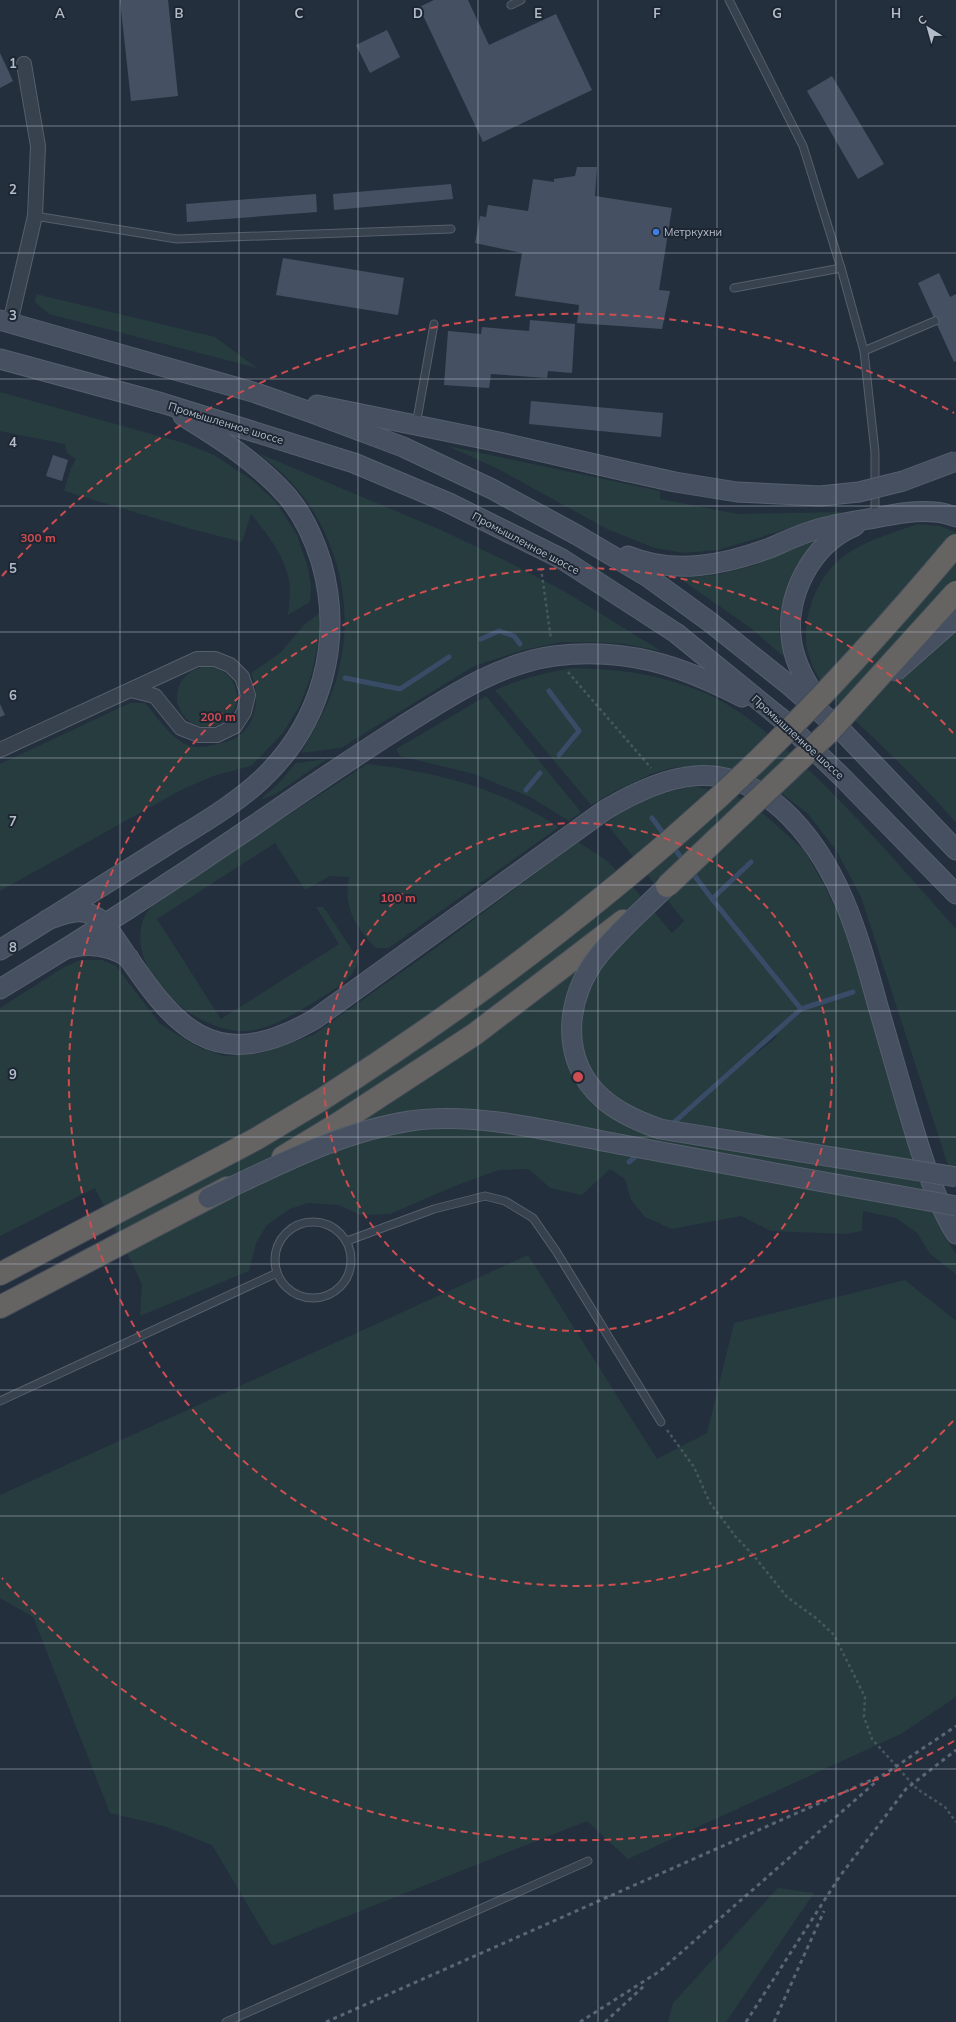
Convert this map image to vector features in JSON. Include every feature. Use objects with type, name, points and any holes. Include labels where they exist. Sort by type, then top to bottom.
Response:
[{"type":"highway","points":[[0,1274],[256,1139],[334,1092],[462,1006],[599,901],[721,795],[808,710],[893,619],[956,545]]},
{"type":"highway","points":[[0,1307],[208,1198],[338,1124],[475,1034],[566,966],[667,886],[836,732],[956,592]]},
{"type":"main road","points":[[5,321],[256,392],[416,425],[676,482],[737,492],[820,496],[859,492],[903,481],[956,461]]},
{"type":"main road","name":"Промышленное шоссе","points":[[0,359],[162,403],[354,462],[449,503],[562,559],[676,633],[783,720],[848,783],[956,894]]},
{"type":"main road","points":[[256,392],[403,447],[492,488],[577,535],[648,577],[710,622],[789,684],[956,850]]},
{"type":"main road","points":[[0,950],[124,873],[240,798],[285,754],[314,706],[326,673],[330,642],[330,608],[326,578],[316,547],[303,520],[289,499],[252,462],[235,449],[162,403]]},
{"type":"main road","points":[[577,535],[646,563],[674,567],[703,566],[730,561],[812,531],[845,522],[916,512],[937,512],[956,517]]},
{"type":"main road","points":[[836,732],[807,685],[798,665],[792,644],[791,622],[793,601],[801,580],[812,560],[829,542],[849,528],[875,518]]},
{"type":"main road","points":[[836,732],[956,618]]},
{"type":"main road","points":[[0,989],[144,900],[356,755],[449,696],[498,672],[554,656],[615,655],[647,659],[682,669],[712,682],[783,720]]},
{"type":"main road","points":[[47,920],[75,912],[83,912],[97,917],[105,924],[169,1012],[184,1027],[203,1037],[221,1043],[241,1044],[262,1042],[299,1028],[321,1015],[605,810],[626,797],[663,782],[696,776],[717,776],[737,780],[756,788],[790,817],[807,835],[820,854],[845,901],[856,929],[920,1148],[940,1204],[956,1234]]},
{"type":"main road","points":[[105,924],[101,913],[102,899],[124,873]]},
{"type":"main road","points":[[667,886],[599,956],[587,973],[573,1008],[570,1031],[573,1050],[579,1068],[585,1078],[602,1098],[615,1108],[638,1121],[660,1129],[956,1177]]},
{"type":"main road","points":[[130,959],[124,945],[125,929],[130,916],[144,900]]},
{"type":"main road","points":[[66,949],[88,946],[100,947],[117,950],[130,959]]},
{"type":"main road","points":[[208,1198],[322,1146],[353,1134],[381,1126],[412,1120],[449,1118],[531,1128],[956,1206]]},
{"type":"main road","points":[[0,1266],[78,1233]]},
{"type":"street","points":[[5,321],[35,216],[38,146],[24,64]]},
{"type":"street","points":[[0,750],[197,659],[215,658],[230,665],[242,677],[248,695],[244,712],[236,726],[217,735],[199,735],[181,728],[155,696],[131,690]]},
{"type":"lane","points":[[511,5],[521,0]]},
{"type":"lane","points":[[729,0],[804,146],[842,268],[864,351],[875,452],[875,518]]},
{"type":"lane","points":[[35,216],[177,238],[451,229]]},
{"type":"lane","points":[[734,288],[842,268]]},
{"type":"lane","points":[[864,351],[935,321]]},
{"type":"lane","points":[[416,425],[434,324]]},
{"type":"lane","points":[[347,1241],[434,1209],[470,1199],[485,1196],[505,1201],[533,1218],[556,1251],[661,1422]]},
{"type":"lane","points":[[305,1222],[322,1222],[337,1229],[347,1241],[352,1257],[350,1272],[342,1286],[329,1295],[314,1299],[298,1296],[285,1286],[277,1273],[275,1257],[279,1241],[290,1229],[305,1222]]},
{"type":"lane","points":[[0,1402],[277,1273]]},
{"type":"lane","points":[[226,2022],[588,1861]]},
{"type":"path","points":[[538,548],[554,656],[663,782]]},
{"type":"path","points":[[661,1422],[694,1467],[710,1503],[736,1537],[754,1556],[787,1598],[816,1618],[834,1635],[865,1697],[864,1717],[872,1739],[917,1789],[945,1807],[956,1822]]},
{"type":"green space","points":[[36,294],[215,337],[257,368],[49,314],[35,302]]},
{"type":"green space","points":[[0,392],[184,443],[214,455],[252,480],[276,502],[297,535],[308,568],[311,588],[310,602],[288,615],[290,600],[289,580],[282,559],[271,540],[251,514],[242,542],[191,529],[64,491],[71,468],[76,459],[67,453],[65,444],[0,431]]},
{"type":"green space","points":[[448,446],[660,491],[660,499],[738,514],[844,512],[718,550],[684,553],[655,548],[609,530],[498,469]]},
{"type":"green space","points":[[260,454],[441,530],[502,559],[564,591],[661,651],[625,644],[591,642],[561,642],[524,650],[474,666],[341,748],[301,753],[327,704],[338,673],[343,649],[345,625],[344,600],[340,576],[333,553],[324,530],[312,509],[293,484]]},
{"type":"green space","points":[[919,524],[940,526],[956,532],[956,823],[917,781],[846,712],[833,697],[821,682],[812,665],[807,647],[806,627],[811,605],[819,586],[828,572],[853,550],[883,536]]},
{"type":"green space","points":[[826,535],[797,567],[787,590],[781,611],[779,632],[784,657],[752,629],[679,578],[716,575],[752,566]]},
{"type":"green space","points":[[320,612],[319,639],[311,676],[300,705],[283,733],[251,766],[213,776],[179,791],[0,891],[0,764],[130,703],[145,703],[167,730],[187,745],[205,747],[230,741],[243,732],[253,717],[256,690],[251,673],[280,653],[303,626]]},
{"type":"green space","points":[[207,667],[223,672],[228,676],[232,681],[237,697],[232,713],[228,718],[223,722],[207,727],[191,722],[186,718],[182,713],[177,697],[182,681],[186,676],[191,672]]},
{"type":"green space","points":[[573,668],[604,669],[648,675],[692,688],[735,709],[773,738],[839,799],[956,929],[956,1190],[861,897],[836,850],[808,814],[782,794],[756,780],[723,767],[708,765],[671,768],[651,774],[611,793],[591,805],[495,690],[534,676]]},
{"type":"green space","points":[[486,696],[581,812],[569,821],[532,798],[474,774],[400,756],[396,749]]},
{"type":"green space","points":[[327,759],[274,795],[260,800],[279,783],[296,763]]},
{"type":"green space","points":[[367,764],[428,774],[468,784],[506,798],[559,827],[389,948],[376,948],[362,932],[352,916],[348,898],[349,877],[330,876],[305,890],[275,843],[157,919],[221,1019],[339,944],[316,907],[323,907],[358,959],[349,978],[302,1009],[284,1019],[257,1030],[247,1031],[228,1029],[208,1023],[188,1012],[170,998],[156,981],[145,962],[140,943],[143,919],[153,905],[162,897]]},
{"type":"green space","points":[[694,786],[738,797],[765,815],[804,850],[824,885],[842,922],[858,964],[908,1141],[946,1238],[956,1254],[956,1274],[930,1254],[917,1233],[896,1218],[863,1211],[862,1231],[846,1234],[771,1231],[741,1216],[672,1229],[645,1217],[631,1200],[625,1179],[610,1169],[582,1195],[550,1188],[529,1169],[499,1170],[455,1186],[390,1214],[360,1215],[339,1205],[308,1203],[290,1209],[267,1225],[256,1243],[249,1271],[140,1316],[142,1284],[95,1188],[0,1236],[0,1008],[64,967],[81,960],[102,960],[116,966],[160,1024],[198,1047],[224,1056],[261,1053],[313,1035],[441,944],[578,842],[606,860],[633,887],[672,933],[684,921],[606,823],[626,809],[648,799]],"holes":[[[773,1032],[777,1037],[757,1053],[753,1049]]]},
{"type":"green space","points":[[528,1255],[657,1459],[707,1433],[734,1323],[905,1280],[956,1321],[956,1697],[901,1734],[628,1859],[587,1821],[272,1946],[212,1845],[164,1826],[110,1813],[33,1617],[0,1598],[0,1495]]},
{"type":"green space","points":[[778,1888],[814,1893],[726,2022],[668,2022],[673,2003]]},
{"type":"building","points":[[120,0],[168,0],[178,96],[131,101]]},
{"type":"building","points":[[434,0],[468,0],[489,45],[556,14],[592,90],[483,142],[419,7]]},
{"type":"building","points":[[387,30],[400,57],[370,73],[356,45]]},
{"type":"building","points":[[0,53],[13,81],[0,88]]},
{"type":"building","points":[[832,76],[884,164],[858,179],[807,91]]},
{"type":"building","points":[[577,167],[597,167],[595,196],[672,208],[659,290],[670,291],[662,329],[577,323],[579,305],[515,296],[522,253],[475,243],[480,216],[486,217],[488,205],[528,211],[533,179],[554,182],[554,179],[575,176]]},
{"type":"building","points":[[451,184],[453,199],[334,210],[333,194]]},
{"type":"building","points":[[316,194],[317,212],[187,222],[186,204]]},
{"type":"building","points":[[283,258],[404,278],[398,315],[276,295]]},
{"type":"building","points":[[939,273],[950,297],[956,294],[956,361],[954,362],[918,283]]},
{"type":"building","points":[[530,320],[575,324],[572,373],[548,371],[547,378],[491,374],[489,388],[444,385],[448,331],[481,334],[482,327],[529,331]]},
{"type":"building","points":[[531,401],[663,413],[661,437],[529,424]]},
{"type":"building","points":[[53,455],[68,460],[62,481],[46,476]]},
{"type":"building","points":[[0,704],[5,715],[0,717]]},
{"type":"waterway","points":[[481,639],[499,631],[514,636],[520,644]]},
{"type":"waterway","points":[[345,678],[400,689],[449,657]]},
{"type":"waterway","points":[[549,691],[579,731],[559,755]]},
{"type":"waterway","points":[[526,790],[540,773]]},
{"type":"waterway","points":[[652,818],[666,837]]},
{"type":"waterway","points":[[672,845],[685,863]]},
{"type":"waterway","points":[[751,862],[712,899],[801,1009]]},
{"type":"waterway","points":[[691,871],[712,899]]},
{"type":"waterway","points":[[671,1125],[801,1009],[853,992]]},
{"type":"waterway","points":[[629,1162],[640,1153]]},
{"type":"railway","points":[[326,2022],[885,1774],[956,1726]]},
{"type":"railway","points":[[746,2022],[840,1876],[906,1789],[956,1750]]},
{"type":"railway","points":[[580,2022],[660,1971],[878,1780]]},
{"type":"railway","points":[[774,2022],[824,1911]]},
{"type":"railway","points":[[605,2022],[644,1986]]},
{"type":"place","name":"Метркухни","points":[[656,232]]}]
